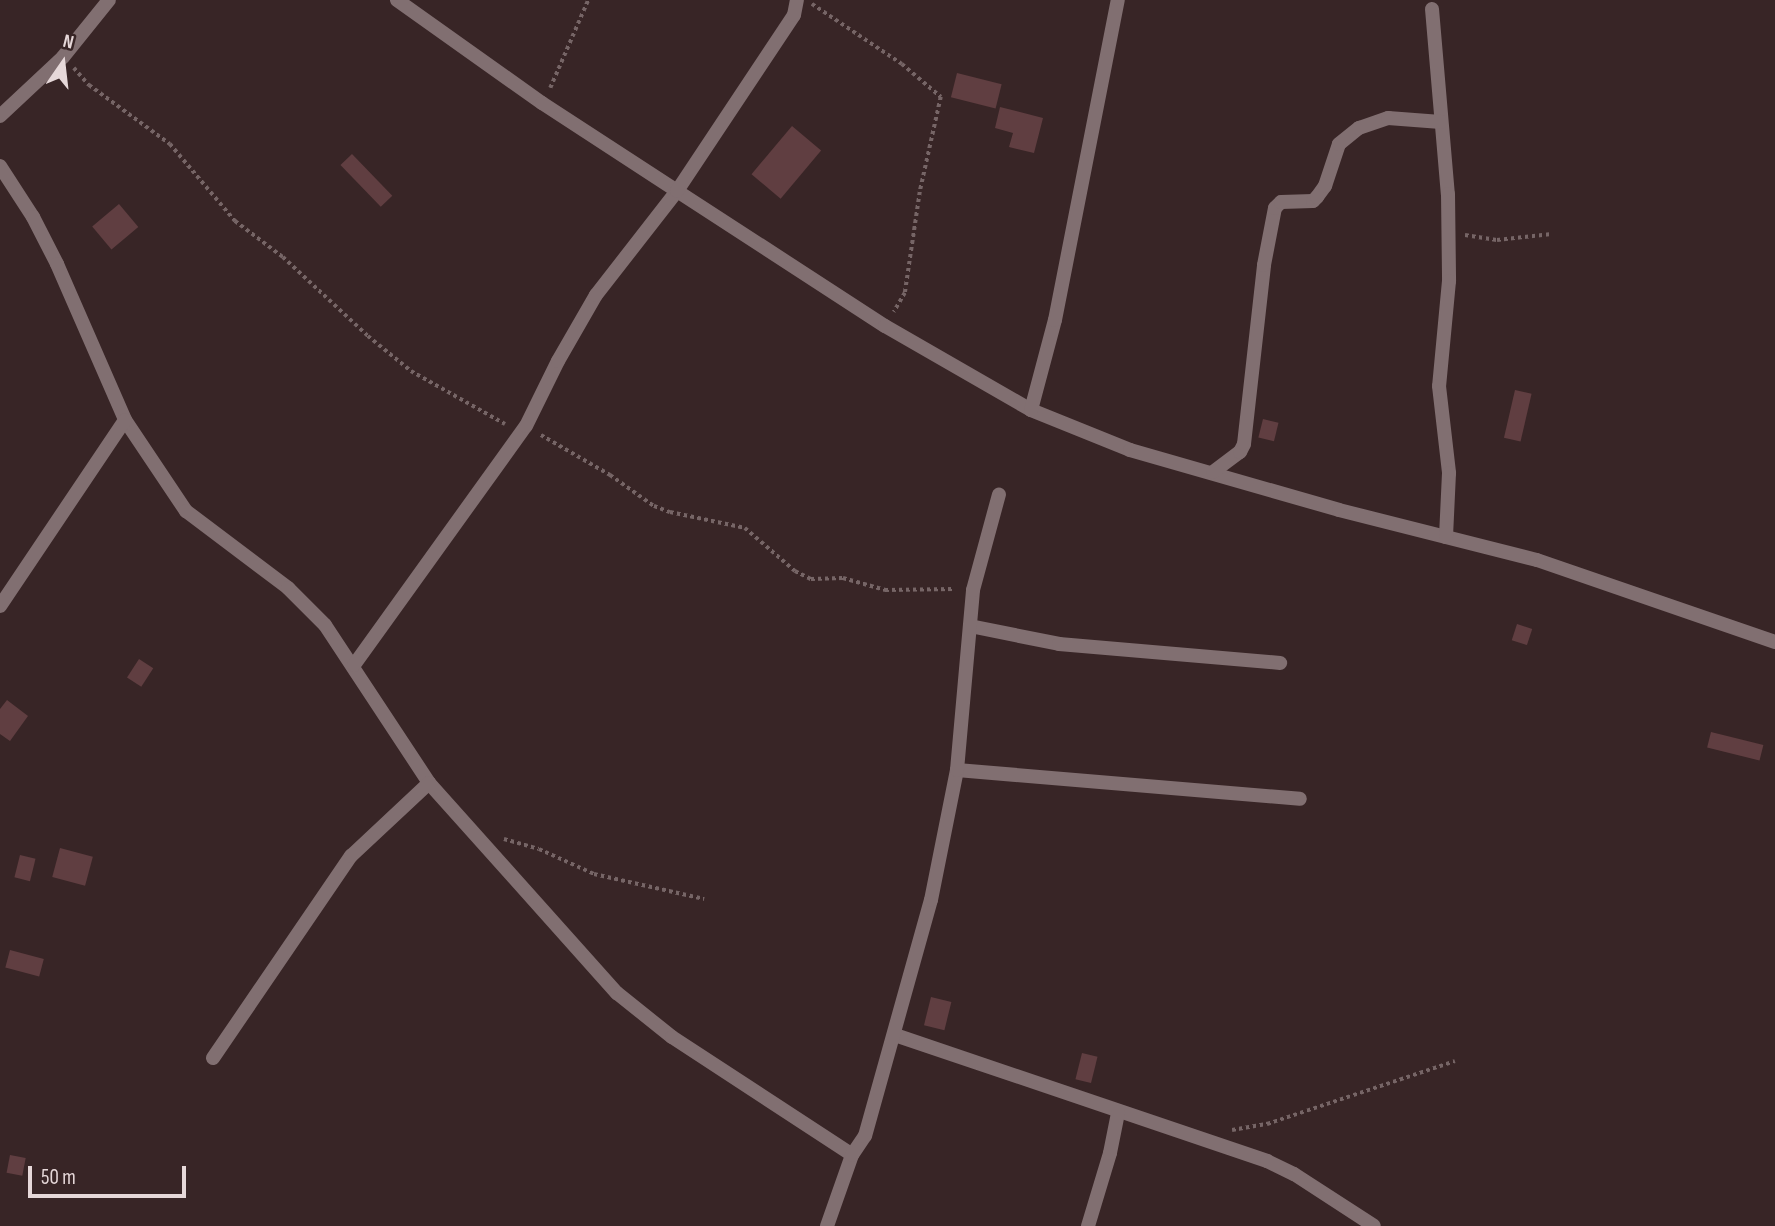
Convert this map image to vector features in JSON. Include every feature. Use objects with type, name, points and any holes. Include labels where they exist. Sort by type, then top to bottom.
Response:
[{"type":"street","points":[[0,116],[63,57],[109,0]]},
{"type":"street","points":[[397,0],[542,103],[677,191],[886,326],[1031,410],[1130,450],[1339,510],[1537,561],[1775,642]]},
{"type":"street","points":[[354,665],[526,426],[596,295],[677,191],[794,15],[797,0]]},
{"type":"street","points":[[1031,410],[1055,320],[1118,0]]},
{"type":"street","points":[[1432,9],[1448,194],[1449,281],[1439,386],[1449,472],[1446,537]]},
{"type":"street","points":[[1213,472],[1240,452],[1248,429],[1257,325],[1275,208],[1281,202],[1313,201],[1325,186],[1339,144],[1359,128],[1388,118],[1441,122]]},
{"type":"street","points":[[0,166],[33,218],[57,264],[125,419],[186,511],[288,588],[326,625],[354,665],[371,698],[404,742],[429,783],[617,993],[682,1044],[852,1155]]},
{"type":"street","points":[[0,607],[125,419]]},
{"type":"street","points":[[827,1226],[852,1155],[865,1136],[931,900],[957,771],[973,590],[999,494]]},
{"type":"street","points":[[970,626],[1059,645],[1280,663]]},
{"type":"street","points":[[957,771],[1300,799]]},
{"type":"street","points":[[213,1058],[351,856],[429,783]]},
{"type":"street","points":[[895,1035],[1118,1113],[1196,1136],[1294,1174],[1373,1226]]},
{"type":"street","points":[[1088,1226],[1110,1153],[1118,1113]]},
{"type":"path","points":[[542,103],[588,0]]},
{"type":"path","points":[[805,0],[902,64],[941,97],[920,191],[905,293],[886,326]]},
{"type":"path","points":[[63,57],[89,85],[170,144],[235,221],[283,257],[368,336],[411,371],[512,428],[526,426],[610,475],[654,506],[746,528],[796,570],[811,579],[843,578],[885,590],[973,590]]},
{"type":"path","points":[[1448,244],[1466,235],[1497,240],[1552,234]]},
{"type":"path","points":[[475,832],[539,849],[594,874],[704,899]]},
{"type":"path","points":[[1196,1136],[1267,1124],[1455,1061]]},
{"type":"building","points":[[957,73],[1002,84],[996,108],[951,97]]},
{"type":"building","points":[[1000,107],[1043,118],[1034,153],[1009,147],[1013,133],[995,128]]},
{"type":"building","points":[[792,126],[821,150],[781,199],[752,174]]},
{"type":"building","points":[[352,154],[392,196],[381,207],[340,165]]},
{"type":"building","points":[[119,204],[138,227],[111,249],[92,226]]},
{"type":"building","points":[[1515,390],[1532,394],[1521,442],[1504,438]]},
{"type":"building","points":[[1263,419],[1279,423],[1274,441],[1258,437]]},
{"type":"building","points":[[1517,624],[1532,629],[1527,645],[1512,640]]},
{"type":"building","points":[[139,659],[153,668],[141,687],[127,677]]},
{"type":"building","points":[[7,700],[28,716],[10,741],[0,734],[0,709]]},
{"type":"building","points":[[1711,732],[1763,745],[1760,761],[1707,748]]},
{"type":"building","points":[[60,848],[93,857],[85,886],[52,877]]},
{"type":"building","points":[[20,855],[36,859],[30,881],[14,877]]},
{"type":"building","points":[[10,950],[44,959],[39,976],[5,967]]},
{"type":"building","points":[[931,997],[951,1002],[944,1030],[924,1025]]},
{"type":"building","points":[[1082,1053],[1098,1057],[1091,1083],[1075,1079]]},
{"type":"building","points":[[10,1155],[26,1158],[22,1176],[7,1173]]}]
